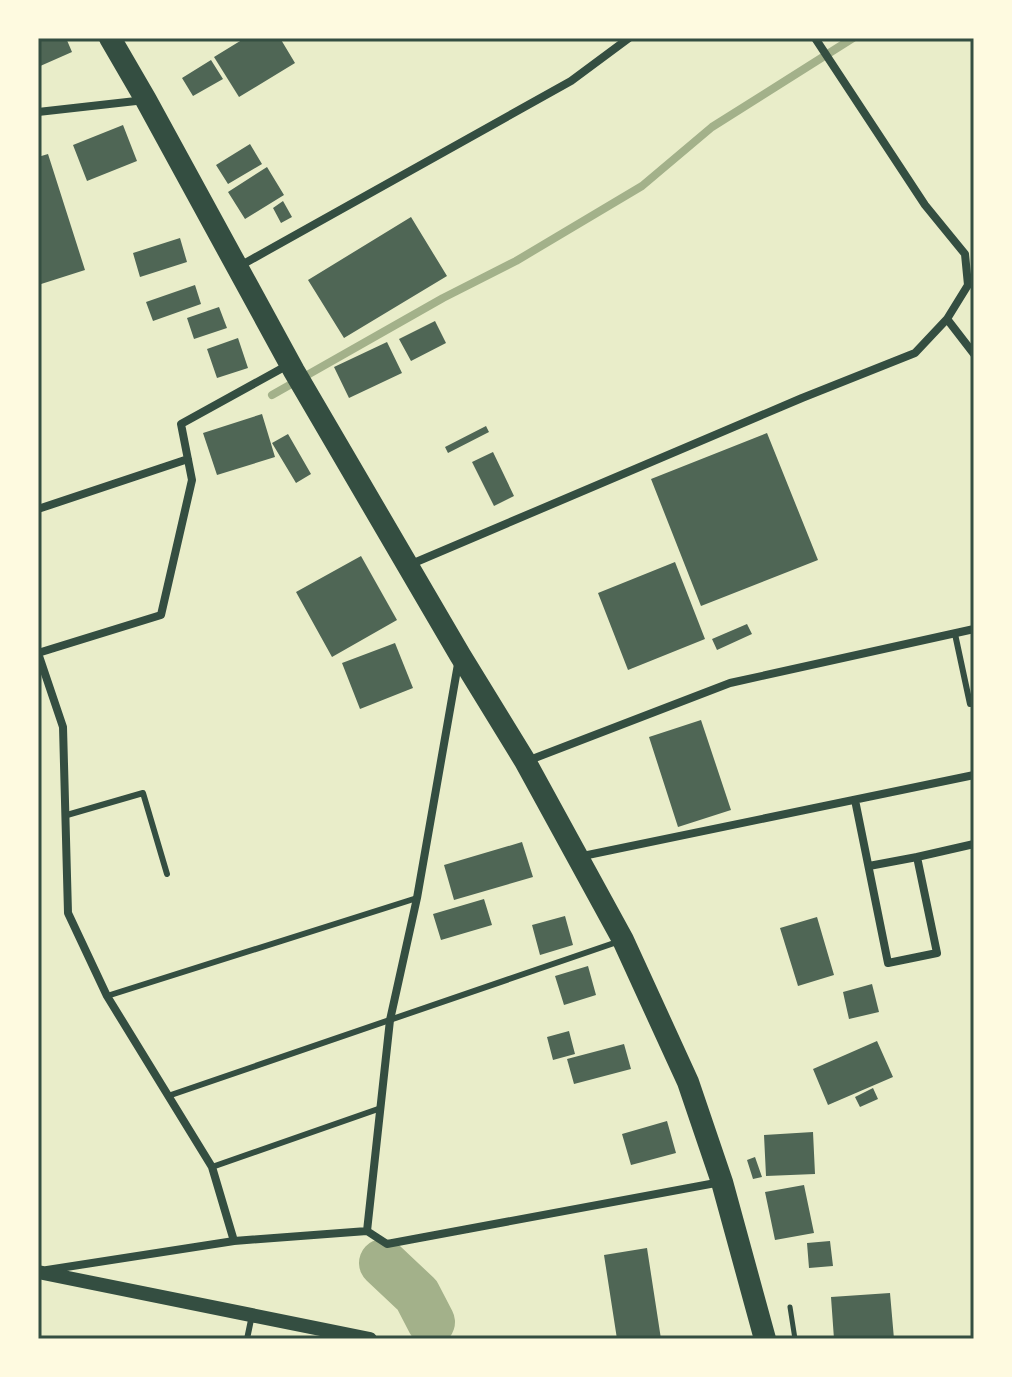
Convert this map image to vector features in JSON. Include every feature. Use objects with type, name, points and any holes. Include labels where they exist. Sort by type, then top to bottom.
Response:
[{"type":"highway","points":[[110,38],[292,368],[525,761],[623,940],[688,1082],[722,1182],[765,1339]]},
{"type":"street","points":[[237,267],[571,81],[629,38]]},
{"type":"street","points":[[408,565],[915,353],[947,319],[968,285],[965,254],[925,205],[816,39]]},
{"type":"street","points":[[38,112],[146,100]]},
{"type":"street","points":[[947,319],[974,354]]},
{"type":"street","points":[[234,1241],[212,1167],[107,996],[68,913],[63,727],[38,653],[161,615],[192,480],[181,424],[292,368]]},
{"type":"street","points":[[38,509],[188,459]]},
{"type":"street","points":[[525,761],[730,683],[974,629]]},
{"type":"street","points":[[367,1231],[390,1020],[417,898],[460,655]]},
{"type":"street","points":[[577,857],[974,775]]},
{"type":"street","points":[[855,800],[888,963],[937,953],[917,857]]},
{"type":"street","points":[[869,866],[974,844]]},
{"type":"street","points":[[38,1272],[234,1241],[367,1231],[387,1244],[722,1182]]},
{"type":"street","points":[[38,1272],[370,1339]]},
{"type":"lane","points":[[968,285],[974,273]]},
{"type":"lane","points":[[955,634],[970,704]]},
{"type":"lane","points":[[67,815],[143,793],[167,874]]},
{"type":"lane","points":[[107,996],[417,898]]},
{"type":"lane","points":[[168,1096],[623,940]]},
{"type":"lane","points":[[212,1167],[381,1108]]},
{"type":"lane","points":[[247,1339],[252,1315]]},
{"type":"path","points":[[790,1307],[795,1339]]},
{"type":"building","points":[[38,38],[66,38],[72,52],[38,67]]},
{"type":"building","points":[[245,38],[280,38],[295,63],[239,97],[214,57]]},
{"type":"building","points":[[211,60],[223,79],[193,96],[182,78]]},
{"type":"building","points":[[123,125],[137,161],[87,181],[73,145]]},
{"type":"building","points":[[250,144],[262,164],[228,184],[216,165]]},
{"type":"building","points":[[48,154],[85,270],[38,285],[38,157]]},
{"type":"building","points":[[267,167],[284,195],[245,219],[228,192]]},
{"type":"building","points":[[283,201],[292,217],[281,223],[273,208]]},
{"type":"building","points":[[411,217],[447,276],[344,338],[308,280]]},
{"type":"building","points":[[180,238],[187,262],[140,277],[133,253]]},
{"type":"building","points":[[195,285],[201,304],[153,321],[146,302]]},
{"type":"building","points":[[219,307],[227,328],[194,339],[187,318]]},
{"type":"building","points":[[435,321],[446,343],[411,361],[399,339]]},
{"type":"building","points":[[238,338],[248,368],[217,378],[207,349]]},
{"type":"building","points":[[387,342],[402,373],[349,398],[334,367]]},
{"type":"building","points":[[262,414],[275,457],[217,475],[203,433]]},
{"type":"building","points":[[486,426],[489,432],[448,453],[445,447]]},
{"type":"building","points":[[767,433],[818,560],[701,606],[651,479]]},
{"type":"building","points":[[288,434],[311,474],[296,483],[272,443]]},
{"type":"building","points":[[493,452],[514,496],[494,506],[472,462]]},
{"type":"building","points":[[361,556],[397,620],[332,657],[296,592]]},
{"type":"building","points":[[675,562],[705,639],[628,670],[598,593]]},
{"type":"building","points":[[747,624],[752,634],[717,650],[712,639]]},
{"type":"building","points":[[395,643],[413,688],[360,709],[342,663]]},
{"type":"building","points":[[701,720],[731,810],[678,827],[649,737]]},
{"type":"building","points":[[522,842],[533,877],[454,900],[444,865]]},
{"type":"building","points":[[484,899],[492,925],[441,940],[433,914]]},
{"type":"building","points":[[565,916],[573,945],[540,955],[532,925]]},
{"type":"building","points":[[817,917],[834,975],[798,986],[780,928]]},
{"type":"building","points":[[588,966],[596,995],[564,1005],[555,976]]},
{"type":"building","points":[[872,984],[879,1012],[849,1019],[843,992]]},
{"type":"building","points":[[569,1031],[575,1054],[553,1060],[547,1037]]},
{"type":"building","points":[[877,1041],[893,1077],[828,1105],[813,1069]]},
{"type":"building","points":[[624,1044],[631,1069],[574,1084],[567,1059]]},
{"type":"building","points":[[873,1088],[878,1099],[860,1107],[855,1097]]},
{"type":"building","points":[[667,1121],[676,1153],[631,1165],[622,1134]]},
{"type":"building","points":[[813,1132],[815,1174],[766,1176],[764,1135]]},
{"type":"building","points":[[755,1157],[762,1177],[753,1179],[747,1160]]},
{"type":"building","points":[[804,1185],[814,1233],[775,1240],[765,1192]]},
{"type":"building","points":[[830,1241],[833,1266],[809,1268],[807,1243]]},
{"type":"building","points":[[647,1248],[661,1339],[617,1339],[604,1255]]},
{"type":"building","points":[[890,1293],[894,1339],[834,1339],[831,1297]]},
{"type":"waterway","points":[[272,395],[443,298],[516,261],[642,186],[712,127],[853,38]]},
{"type":"waterway","points":[[383,1263],[417,1295],[431,1322]]}]
